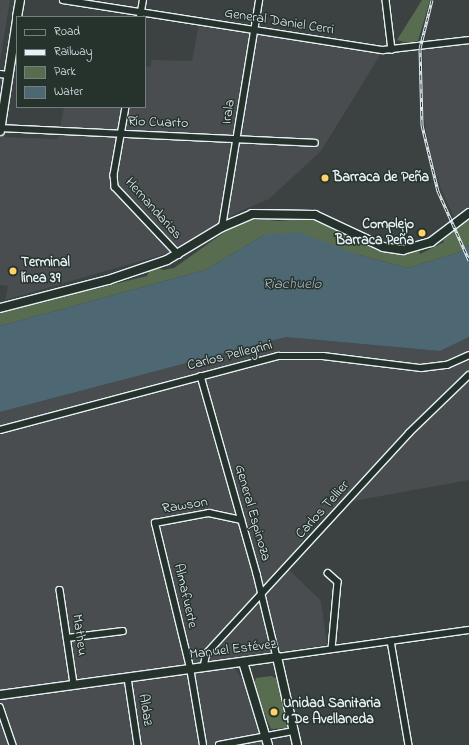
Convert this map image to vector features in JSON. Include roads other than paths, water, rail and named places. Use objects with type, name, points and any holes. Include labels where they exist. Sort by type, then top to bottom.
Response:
[{"type":"main road","points":[[17,16],[20,0]]},
{"type":"main road","points":[[0,131],[4,74],[16,22]]},
{"type":"main road","points":[[0,308],[108,280],[178,255],[222,227],[252,214],[311,214],[383,247],[403,250],[431,242],[469,213]]},
{"type":"main road","points":[[277,657],[297,745]]},
{"type":"main road","name":"Manuel Estévez","points":[[0,695],[277,657]]},
{"type":"main road","points":[[243,662],[268,745]]},
{"type":"street","name":"General Daniel Cerri","points":[[63,0],[140,14],[392,50],[469,40]]},
{"type":"street","points":[[140,14],[143,0]]},
{"type":"street","name":"Irala","points":[[222,227],[259,0]]},
{"type":"street","points":[[386,0],[392,50]]},
{"type":"street","name":"Hernandarias","points":[[126,108],[114,175],[115,187],[178,255]]},
{"type":"street","name":"Río Cuarto","points":[[0,128],[237,138],[315,143]]},
{"type":"street","name":"Carlos Pellegrini","points":[[0,430],[285,355],[323,356],[421,368],[447,365],[469,355]]},
{"type":"street","name":"Carlos Tellier","points":[[204,666],[206,654],[409,433],[469,375]]},
{"type":"street","name":"General Espinoza","points":[[201,376],[262,594],[277,657]]},
{"type":"street","name":"Rawson","points":[[155,523],[209,513],[241,520]]},
{"type":"street","name":"Almafuerte","points":[[155,523],[190,668],[203,745]]},
{"type":"street","points":[[328,573],[338,582],[332,649]]},
{"type":"street","name":"Matheu","points":[[60,590],[74,684]]},
{"type":"street","name":"Manuel Estévez","points":[[277,657],[469,630]]},
{"type":"street","points":[[67,638],[124,631]]},
{"type":"street","points":[[391,641],[409,745]]},
{"type":"street","name":"Aldaz","points":[[128,678],[138,745]]},
{"type":"street","points":[[0,708],[13,745]]},
{"type":"street","points":[[219,745],[294,731]]},
{"type":"water","name":"Riachuelo","points":[[299,232],[359,255],[408,268],[460,252],[469,245],[469,337],[440,351],[286,337],[0,412],[0,326],[205,270],[264,235]]},
{"type":"railway","points":[[432,0],[420,48],[422,125],[438,191],[469,260]]},
{"type":"place","name":"Barraca de Peña","points":[[325,178]]},
{"type":"place","name":"Complejo Barraca Peña","points":[[422,233]]},
{"type":"place","name":"Terminal línea 39","points":[[13,271]]},
{"type":"place","name":"Unidad Sanitaria 4 De Avellaneda","points":[[274,712]]}]
